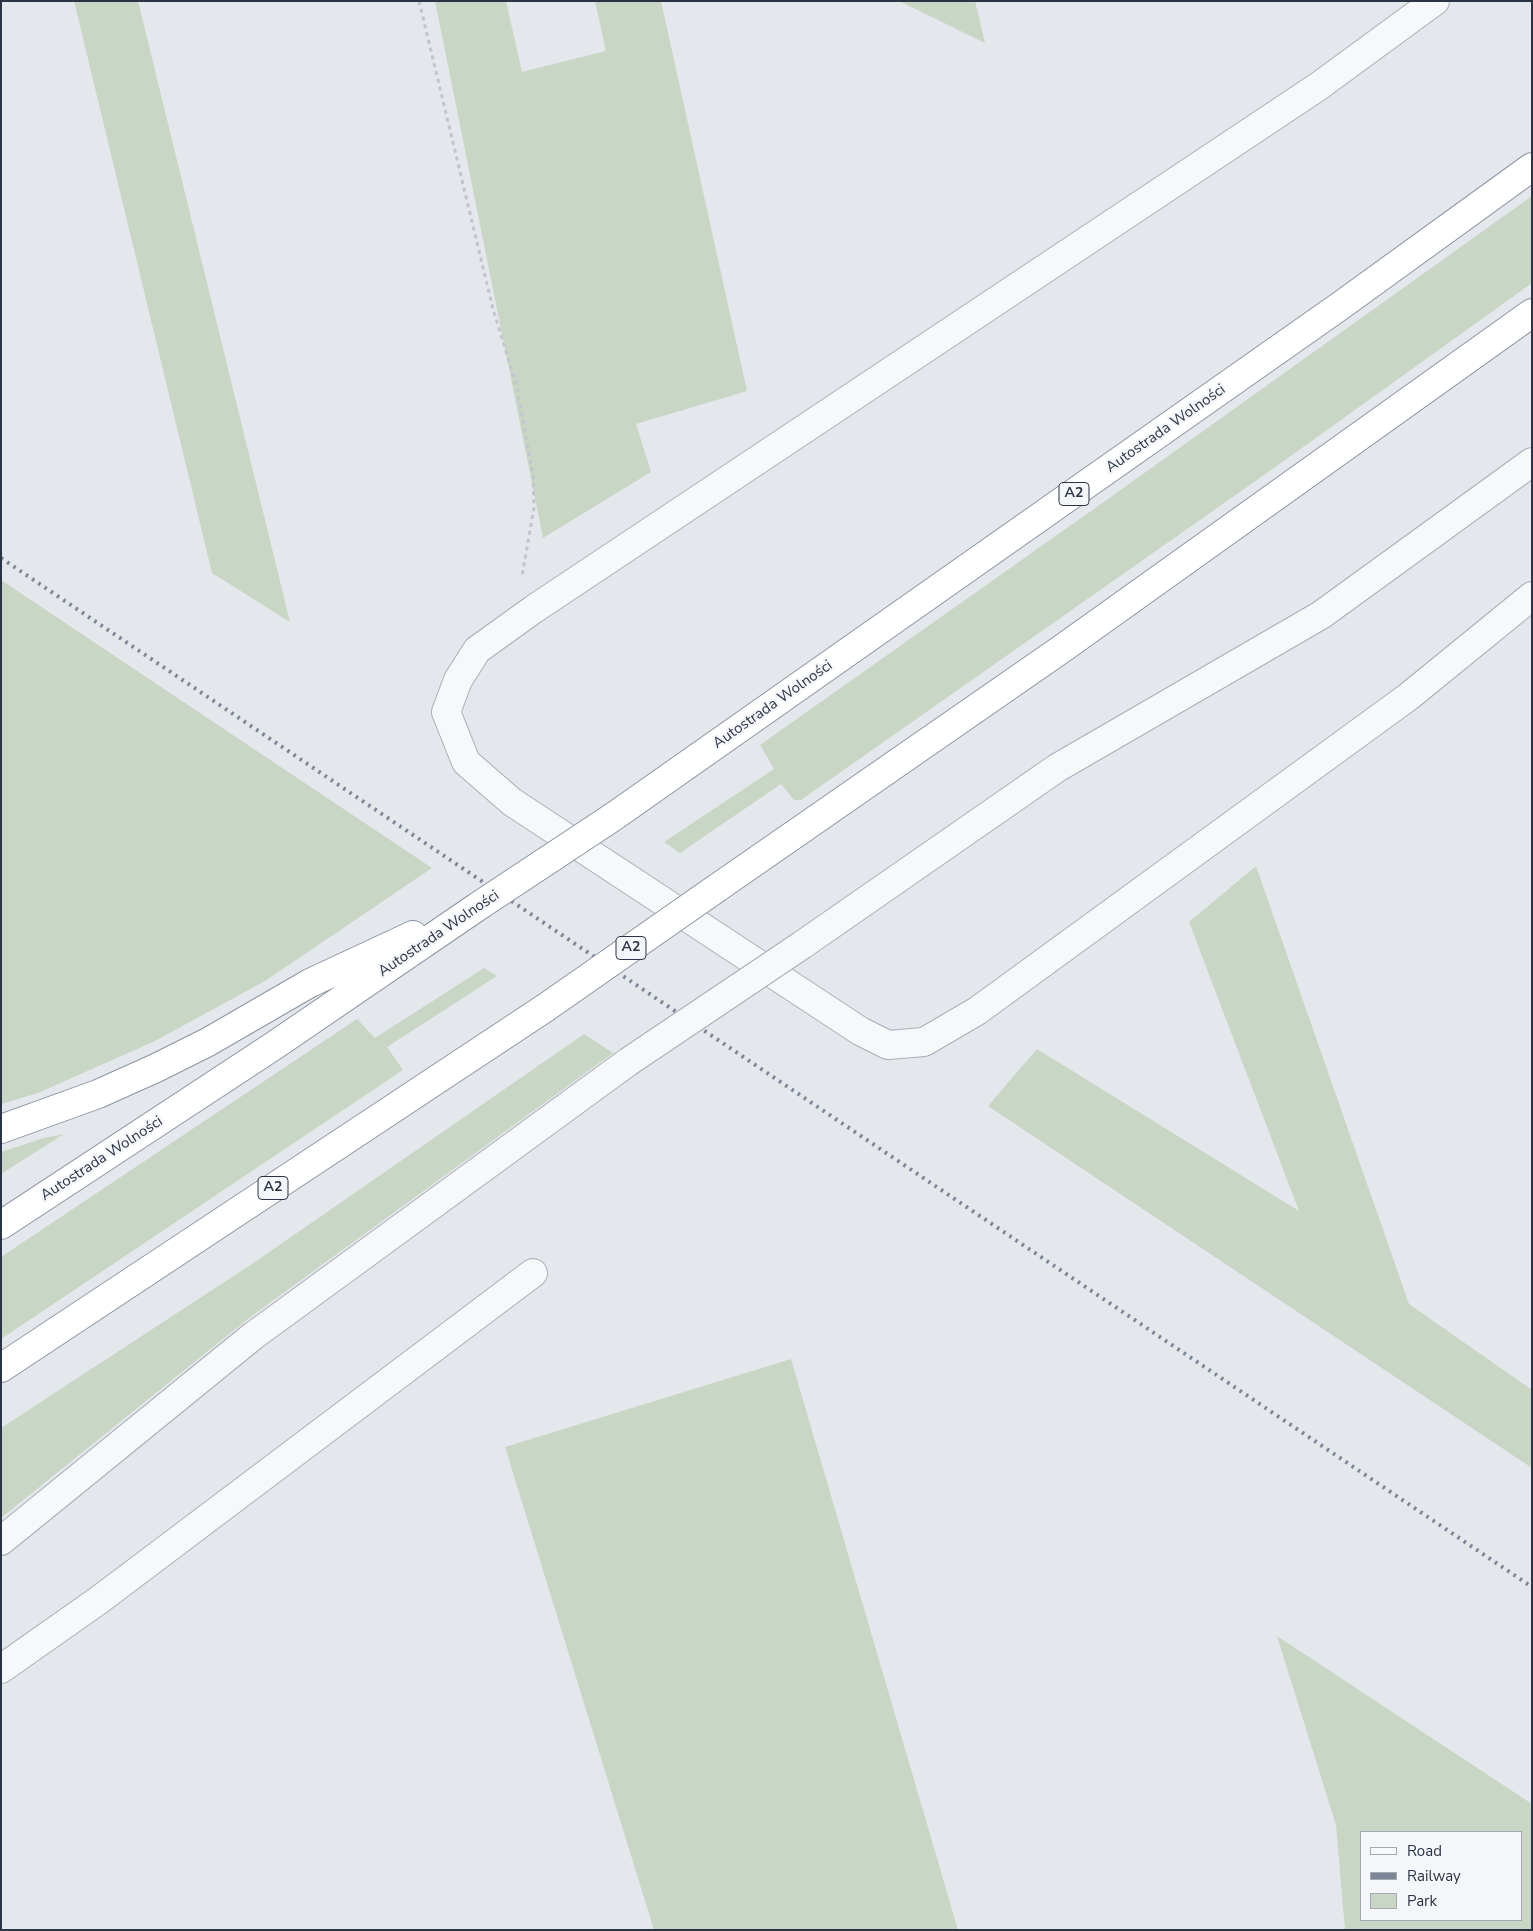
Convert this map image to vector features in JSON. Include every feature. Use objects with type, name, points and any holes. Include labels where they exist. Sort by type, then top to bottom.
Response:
[{"type":"highway","name":"Autostrada Wolności","points":[[1,1225],[274,1045],[430,933],[480,906],[613,817],[1340,306],[1532,167]]},
{"type":"highway","name":"A2","points":[[1,1368],[545,1008],[1062,648],[1532,313]]},
{"type":"highway","points":[[1,1129],[98,1094],[156,1068],[208,1042],[310,984],[430,933]]},
{"type":"street","points":[[1435,1],[1318,86],[526,615],[477,650],[458,680],[446,712],[466,762],[512,802],[860,1031],[888,1045],[924,1042],[977,1011],[1408,697],[1532,596]]},
{"type":"street","points":[[1,1541],[253,1336],[628,1062],[802,945],[1057,768],[1321,615],[1532,462]]},
{"type":"street","points":[[1,1669],[99,1600],[533,1273]]},
{"type":"path","points":[[419,1],[493,310],[517,387],[533,476],[534,508],[521,579],[526,615]]},
{"type":"green space","points":[[74,1],[138,1],[290,622],[212,573]]},
{"type":"green space","points":[[435,1],[506,1],[522,72],[606,51],[595,1],[661,1],[747,391],[636,424],[651,472],[543,538]]},
{"type":"green space","points":[[899,1],[975,1],[985,43]]},
{"type":"green space","points":[[1532,196],[1532,283],[1274,468],[801,800],[794,800],[781,784],[680,853],[664,842],[774,769],[760,745]]},
{"type":"green space","points":[[1,580],[432,868],[265,981],[155,1041],[38,1093],[1,1104]]},
{"type":"green space","points":[[1256,866],[1409,1304],[1532,1390],[1532,1468],[988,1106],[1037,1049],[1299,1211],[1189,922]]},
{"type":"green space","points":[[484,968],[497,976],[387,1047],[403,1070],[1,1339],[1,1257],[357,1019],[375,1038]]},
{"type":"green space","points":[[584,1034],[613,1053],[249,1318],[1,1518],[1,1428],[252,1264]]},
{"type":"green space","points":[[64,1134],[1,1174],[1,1152],[44,1138]]},
{"type":"green space","points":[[791,1359],[958,1930],[654,1930],[505,1447]]},
{"type":"green space","points":[[1277,1636],[1532,1804],[1532,1930],[1345,1930],[1336,1825]]},
{"type":"railway","points":[[1,558],[1532,1587]]}]
